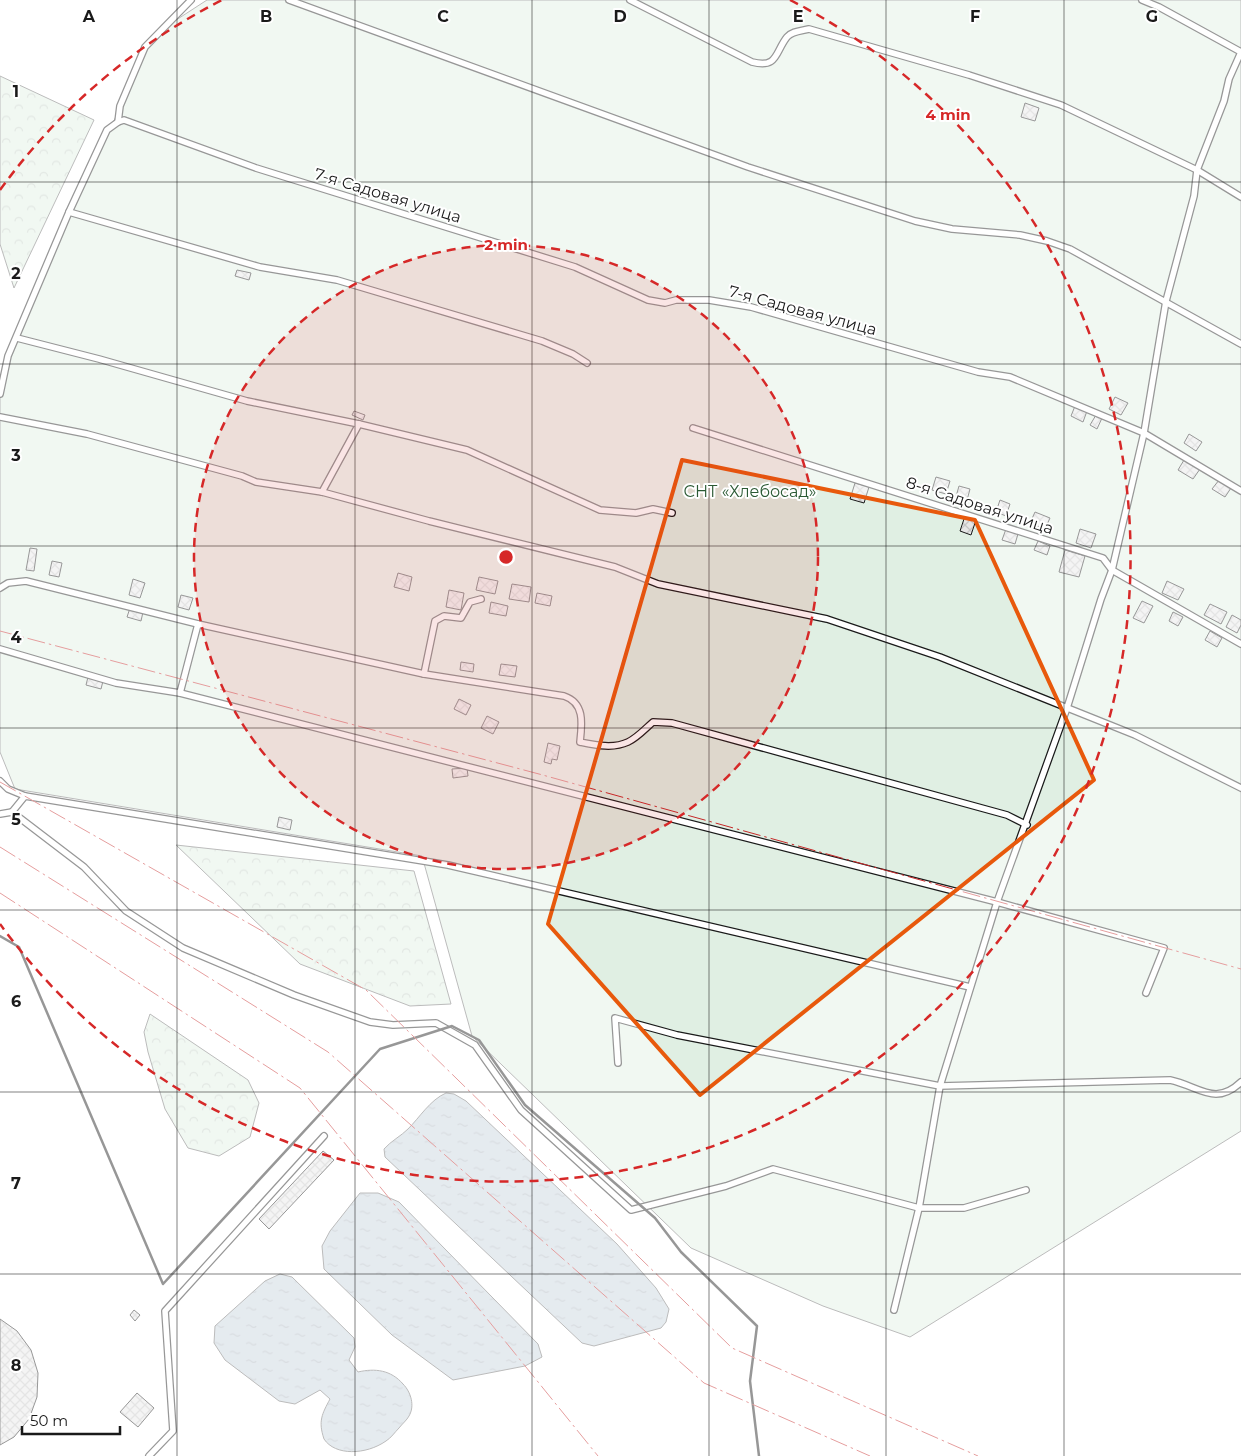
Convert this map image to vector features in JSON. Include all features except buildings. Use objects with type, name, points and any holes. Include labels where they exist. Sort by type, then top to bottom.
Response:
[{"type":"lane","points":[[0,394],[8,356],[69,212],[107,130],[118,122],[120,106],[145,47],[191,0]]},
{"type":"lane","points":[[289,0],[748,167],[905,218],[952,229],[1020,235],[1062,246],[1166,301],[1241,344]]},
{"type":"lane","points":[[630,0],[752,62],[760,64],[768,63],[775,58],[786,38],[793,32],[809,29],[969,75],[1061,105],[1197,170],[1241,197]]},
{"type":"lane","points":[[894,1310],[919,1208],[940,1086],[997,902],[1027,825],[1068,708],[1101,599],[1112,570],[1144,433],[1166,301],[1194,196],[1197,170],[1224,101],[1229,79],[1241,52],[1159,7],[1142,0]]},
{"type":"lane","name":"7-я Садовая улица","points":[[118,122],[124,120],[256,168],[575,267],[646,299],[665,303],[676,300],[709,300],[751,308],[978,372],[1010,377],[1144,433],[1241,491]]},
{"type":"lane","points":[[69,212],[260,267],[337,280],[542,341],[573,354],[587,363]]},
{"type":"lane","points":[[17,338],[99,359],[247,402],[359,424],[466,450],[600,510],[636,512],[653,509],[672,513]]},
{"type":"lane","points":[[0,417],[87,434],[242,476],[256,482],[322,492],[429,521],[615,567],[658,584],[827,619],[940,657],[1135,735],[1241,788]]},
{"type":"lane","points":[[322,492],[359,424]]},
{"type":"lane","name":"8-я Садовая улица","points":[[693,428],[1103,558],[1112,570],[1241,644]]},
{"type":"lane","points":[[0,588],[8,583],[26,581],[198,624],[424,674],[569,698],[577,707],[582,719],[580,742],[603,746],[620,745],[629,742],[653,722],[672,723],[1007,815],[1027,825]]},
{"type":"lane","points":[[424,674],[435,621],[444,616],[461,618],[470,602],[481,599]]},
{"type":"lane","points":[[180,693],[198,624]]},
{"type":"lane","points":[[0,649],[116,683],[180,693],[997,902],[1164,948],[1146,993]]},
{"type":"lane","points":[[0,781],[8,789],[25,796],[448,865],[970,987]]},
{"type":"lane","points":[[0,814],[12,812],[25,796]]},
{"type":"lane","points":[[12,812],[84,867],[126,911],[183,948],[294,995],[370,1022],[393,1025],[436,1023],[475,1045],[521,1110],[631,1210],[726,1186],[773,1169],[919,1208],[964,1208],[1026,1190]]},
{"type":"lane","points":[[618,1063],[615,1018],[677,1035],[940,1086],[1170,1080],[1184,1083],[1207,1093],[1220,1094],[1230,1092],[1241,1082]]},
{"type":"lane","points":[[149,1456],[173,1431],[165,1311],[324,1136]]},
{"type":"highlighted area","points":[[682,460],[975,520],[1094,780],[700,1095],[548,924]]},
{"type":"green space","name":"СНТ «Хлебосад»","points":[[207,0],[1241,0],[1241,1131],[910,1337],[823,1306],[691,1248],[472,1036],[422,856],[15,789],[0,752],[0,394],[2,373],[66,226],[153,35]]},
{"type":"green space","points":[[0,76],[94,120],[14,288],[0,244]]},
{"type":"green space","points":[[176,845],[414,871],[451,1004],[410,1006],[300,964]]},
{"type":"green space","points":[[150,1014],[248,1080],[259,1103],[250,1137],[219,1156],[188,1148],[165,1109],[148,1052],[144,1032]]},
{"type":"water","points":[[446,1093],[454,1094],[466,1101],[617,1244],[656,1288],[669,1309],[666,1322],[661,1328],[594,1346],[582,1343],[385,1157],[384,1149],[408,1129],[430,1104]]},
{"type":"water","points":[[360,1193],[378,1193],[399,1202],[538,1344],[542,1357],[525,1366],[453,1380],[392,1335],[324,1269],[322,1246],[330,1231]]},
{"type":"water","points":[[280,1274],[292,1277],[354,1338],[355,1347],[349,1360],[358,1372],[382,1371],[398,1379],[406,1387],[412,1404],[411,1412],[391,1437],[378,1446],[352,1452],[343,1451],[329,1445],[324,1439],[321,1427],[322,1418],[330,1399],[320,1390],[295,1404],[279,1401],[225,1360],[214,1343],[215,1326],[265,1281]]},
{"type":"wall","points":[[0,936],[19,947],[163,1284],[380,1049],[452,1026],[479,1040],[525,1105],[655,1218],[681,1252],[757,1326],[750,1381],[759,1456]]},
{"type":"power","points":[[0,631],[539,774],[1241,969]]},
{"type":"power","points":[[0,782],[366,990],[732,1348],[978,1456]]},
{"type":"power","points":[[0,847],[328,1052],[704,1383],[870,1456]]},
{"type":"power","points":[[0,893],[300,1088],[598,1456]]}]
